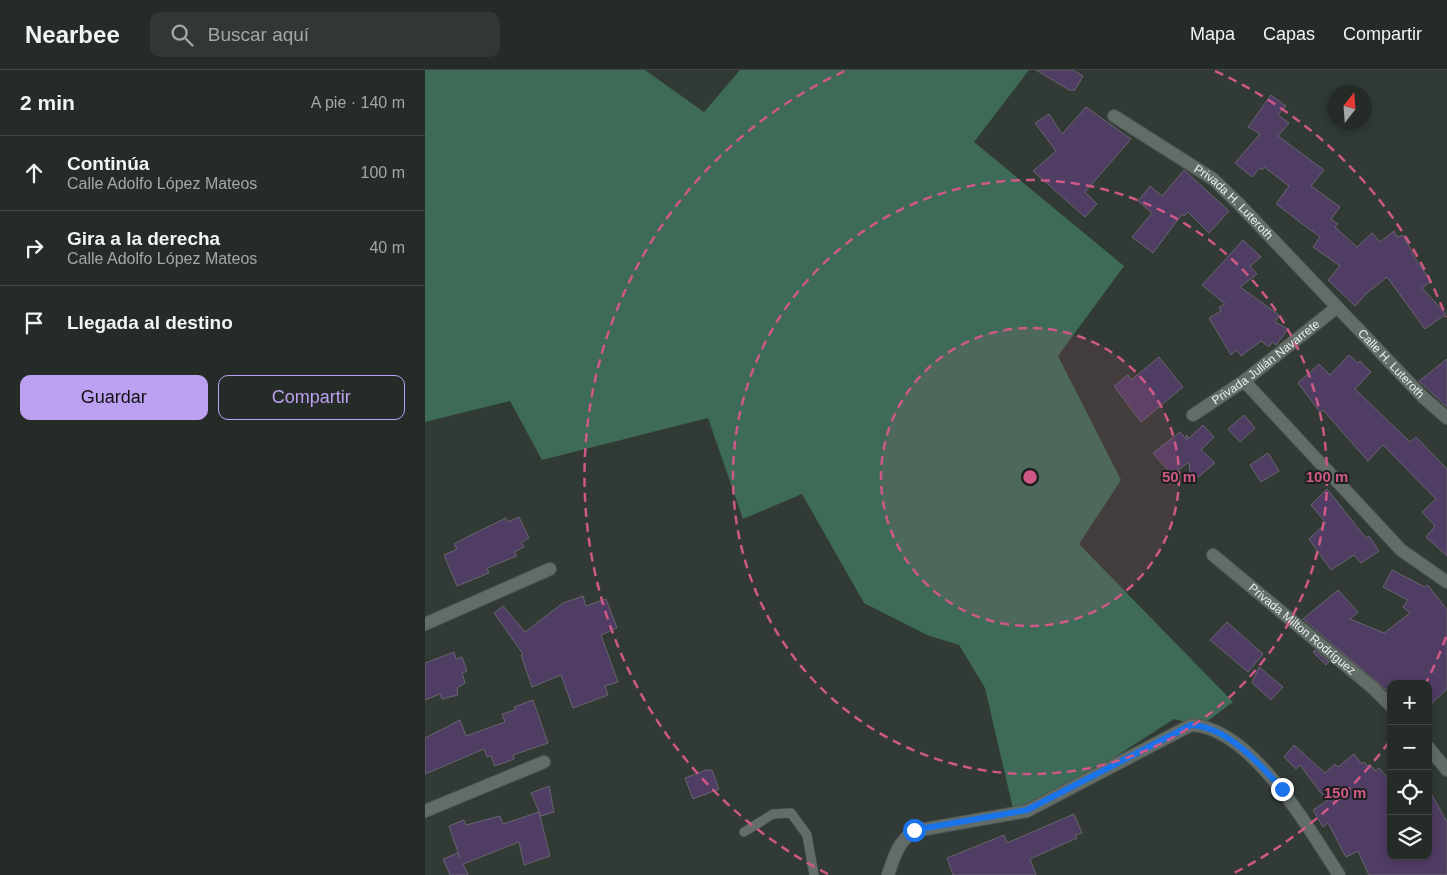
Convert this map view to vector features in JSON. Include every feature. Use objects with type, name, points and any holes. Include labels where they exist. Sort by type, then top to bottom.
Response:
[{"type":"street","name":"Privada H. Luteroth","points":[[1114,116],[1213,179],[1238,202],[1336,308]]},
{"type":"street","name":"Privada Julián Navarrete","points":[[1193,415],[1244,381],[1336,308]]},
{"type":"street","name":"Calle H. Luteroth","points":[[1336,308],[1423,397],[1447,418]]},
{"type":"street","points":[[1244,381],[1401,550],[1447,582]]},
{"type":"street","name":"Privada Milton Rodríguez","points":[[1213,555],[1373,688],[1387,702]]},
{"type":"street","points":[[425,624],[550,569]]},
{"type":"street","points":[[888,875],[897,848],[905,837],[914,830],[1027,810],[1191,725],[1213,730],[1257,760],[1282,789],[1339,875]]},
{"type":"street","points":[[1432,752],[1447,770]]},
{"type":"street","points":[[425,811],[544,762]]},
{"type":"lane","points":[[744,832],[773,814],[791,813],[807,835],[814,875]]},
{"type":"green space","points":[[425,70],[645,70],[704,112],[740,70],[1029,70],[974,142],[1124,266],[1058,356],[1121,480],[1079,544],[1233,702],[1201,726],[1174,719],[1056,795],[1014,813],[985,688],[959,645],[927,635],[864,603],[802,494],[743,519],[708,418],[542,460],[510,401],[425,422]]},
{"type":"building","points":[[1036,70],[1073,70],[1083,76],[1075,90],[1069,90]]},
{"type":"building","points":[[1271,95],[1286,106],[1278,115],[1289,123],[1278,136],[1324,170],[1311,186],[1340,207],[1331,219],[1338,224],[1335,227],[1357,247],[1372,233],[1380,242],[1394,231],[1397,237],[1403,235],[1418,263],[1431,281],[1422,288],[1446,314],[1425,329],[1387,277],[1367,293],[1355,306],[1328,280],[1340,266],[1313,247],[1320,237],[1276,204],[1289,186],[1264,167],[1262,170],[1260,168],[1252,177],[1235,163],[1260,134],[1248,127]]},
{"type":"building","points":[[1086,107],[1131,139],[1085,192],[1097,204],[1085,217],[1033,171],[1056,151],[1035,123],[1049,114],[1062,134]]},
{"type":"building","points":[[1184,170],[1229,211],[1209,233],[1188,212],[1184,216],[1182,214],[1153,253],[1132,237],[1152,213],[1138,201],[1150,186],[1162,196]]},
{"type":"building","points":[[1243,240],[1261,257],[1250,266],[1257,274],[1240,287],[1279,315],[1275,322],[1288,329],[1276,345],[1272,342],[1269,347],[1261,341],[1241,356],[1237,350],[1231,355],[1209,318],[1221,311],[1219,307],[1225,304],[1202,285]]},
{"type":"building","points":[[1349,355],[1358,363],[1360,361],[1371,372],[1355,389],[1410,442],[1416,437],[1447,469],[1447,556],[1426,537],[1435,526],[1422,512],[1436,499],[1383,445],[1368,461],[1323,410],[1320,412],[1298,383],[1319,364],[1330,375]]},
{"type":"building","points":[[1159,357],[1183,387],[1141,422],[1114,386],[1128,375],[1131,380]]},
{"type":"building","points":[[1447,359],[1447,407],[1419,381]]},
{"type":"building","points":[[1244,415],[1255,428],[1240,442],[1228,429]]},
{"type":"building","points":[[1203,425],[1214,437],[1201,450],[1215,463],[1191,483],[1189,462],[1172,475],[1153,453],[1180,432],[1187,440],[1186,435],[1189,438]]},
{"type":"building","points":[[1268,453],[1279,471],[1261,482],[1250,465]]},
{"type":"building","points":[[1327,489],[1366,538],[1369,536],[1379,551],[1361,563],[1354,555],[1331,570],[1309,539],[1326,523],[1311,505]]},
{"type":"building","points":[[519,517],[529,538],[521,542],[524,547],[514,552],[517,556],[487,568],[489,573],[457,586],[444,555],[457,549],[454,544],[471,535],[506,518],[508,522]]},
{"type":"building","points":[[1392,570],[1425,587],[1428,585],[1447,610],[1447,689],[1432,703],[1432,680],[1387,680],[1387,691],[1303,619],[1338,590],[1358,612],[1350,619],[1384,633],[1410,613],[1403,607],[1408,600],[1383,587]]},
{"type":"building","points":[[583,596],[586,606],[606,599],[617,628],[601,635],[618,682],[605,686],[608,695],[573,708],[561,675],[532,687],[521,655],[523,654],[494,613],[503,606],[525,632],[563,603]]},
{"type":"building","points":[[1227,622],[1263,654],[1248,672],[1210,640]]},
{"type":"building","points":[[1315,650],[1329,662],[1326,665],[1313,652]]},
{"type":"building","points":[[454,652],[456,659],[462,657],[467,671],[462,673],[465,683],[457,688],[458,695],[442,699],[440,694],[425,700],[425,663]]},
{"type":"building","points":[[1259,667],[1283,687],[1271,700],[1252,683]]},
{"type":"building","points":[[533,700],[548,743],[513,755],[514,759],[495,766],[491,756],[487,757],[484,749],[425,774],[425,738],[460,720],[466,736],[505,722],[502,714],[515,710],[514,707]]},
{"type":"building","points":[[1294,745],[1325,773],[1335,764],[1338,767],[1354,754],[1362,764],[1364,762],[1368,766],[1370,764],[1375,771],[1379,768],[1387,777],[1387,860],[1432,860],[1432,795],[1447,822],[1447,875],[1369,875],[1358,851],[1346,857],[1328,823],[1323,827],[1313,810],[1327,801],[1300,765],[1296,769],[1284,757]]},
{"type":"building","points":[[706,770],[712,770],[719,789],[693,799],[685,778]]},
{"type":"building","points":[[549,786],[554,812],[541,816],[531,793]]},
{"type":"building","points":[[539,812],[550,856],[524,865],[519,842],[463,864],[468,875],[450,875],[443,859],[458,853],[460,858],[449,826],[464,820],[466,825],[500,816],[503,824]]},
{"type":"building","points":[[1074,814],[1082,833],[1075,835],[1077,838],[1030,859],[1036,875],[953,875],[947,858],[1004,835],[1007,843]]},
{"type":"route","points":[[914,830],[1027,810],[1191,725],[1213,730],[1257,760],[1282,789]]}]
